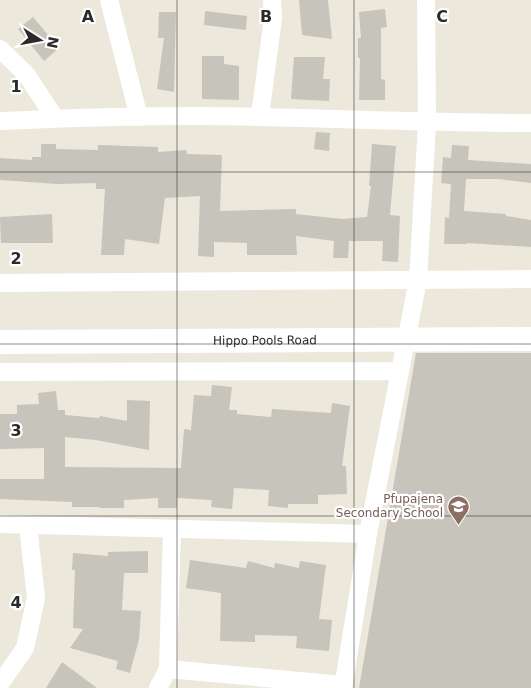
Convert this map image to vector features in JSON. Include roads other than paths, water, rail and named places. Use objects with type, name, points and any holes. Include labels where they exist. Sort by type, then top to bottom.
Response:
[{"type":"street","points":[[109,0],[139,116]]},
{"type":"street","points":[[260,116],[273,18],[272,0]]},
{"type":"street","points":[[168,669],[343,686],[368,534],[418,280],[427,123],[426,0]]},
{"type":"street","points":[[0,49],[26,74],[56,118]]},
{"type":"street","points":[[0,120],[139,116],[260,116],[427,123],[531,123]]},
{"type":"street","points":[[0,284],[531,279]]},
{"type":"street","name":"Hippo Pools Road","points":[[0,342],[531,339]]},
{"type":"street","points":[[0,372],[400,371]]},
{"type":"street","points":[[0,524],[368,534]]},
{"type":"street","points":[[0,684],[25,648],[36,598],[28,525]]},
{"type":"street","points":[[158,688],[168,669],[172,529]]},
{"type":"place","name":"Pfupajena Secondary School","points":[[459,525]]}]
